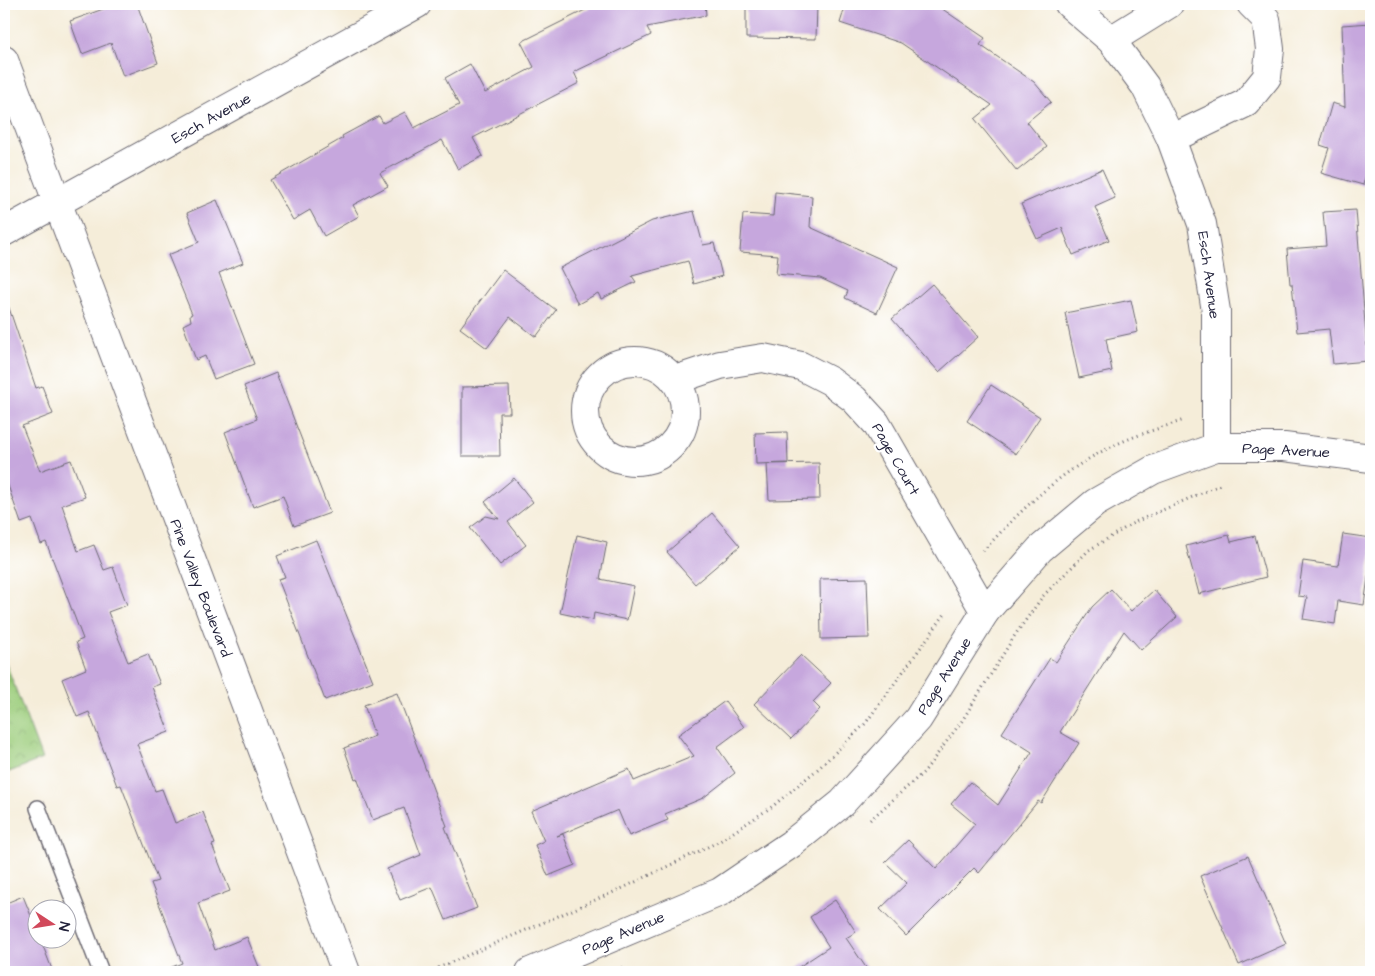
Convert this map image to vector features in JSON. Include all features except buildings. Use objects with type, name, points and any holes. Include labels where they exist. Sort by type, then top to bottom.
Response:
[{"type":"street","name":"Esch Avenue","points":[[4,232],[417,4]]},
{"type":"street","name":"Esch Avenue","points":[[1069,4],[1111,40],[1145,86],[1171,139],[1202,224],[1216,311],[1216,447]]},
{"type":"street","points":[[1111,40],[1169,4]]},
{"type":"street","points":[[1171,139],[1246,103],[1267,78],[1270,50],[1266,19],[1251,4]]},
{"type":"street","name":"Pine Valley Boulevard","points":[[4,60],[56,204],[346,972]]},
{"type":"street","name":"Page Court","points":[[675,380],[720,365],[763,358],[801,366],[830,381],[854,399],[876,423],[985,612]]},
{"type":"street","name":"Page Avenue","points":[[530,972],[720,892],[791,844],[842,803],[918,719],[985,612],[1040,549],[1095,503],[1153,470],[1216,447],[1284,448],[1371,458]]},
{"type":"lane","points":[[38,808],[101,972]]},
{"type":"path","points":[[978,556],[1020,511],[1054,481],[1113,446],[1184,420]]},
{"type":"path","points":[[429,972],[624,888],[720,841],[773,806],[819,768],[865,724],[944,614]]},
{"type":"green space","points":[[4,658],[42,759],[4,774]]}]
